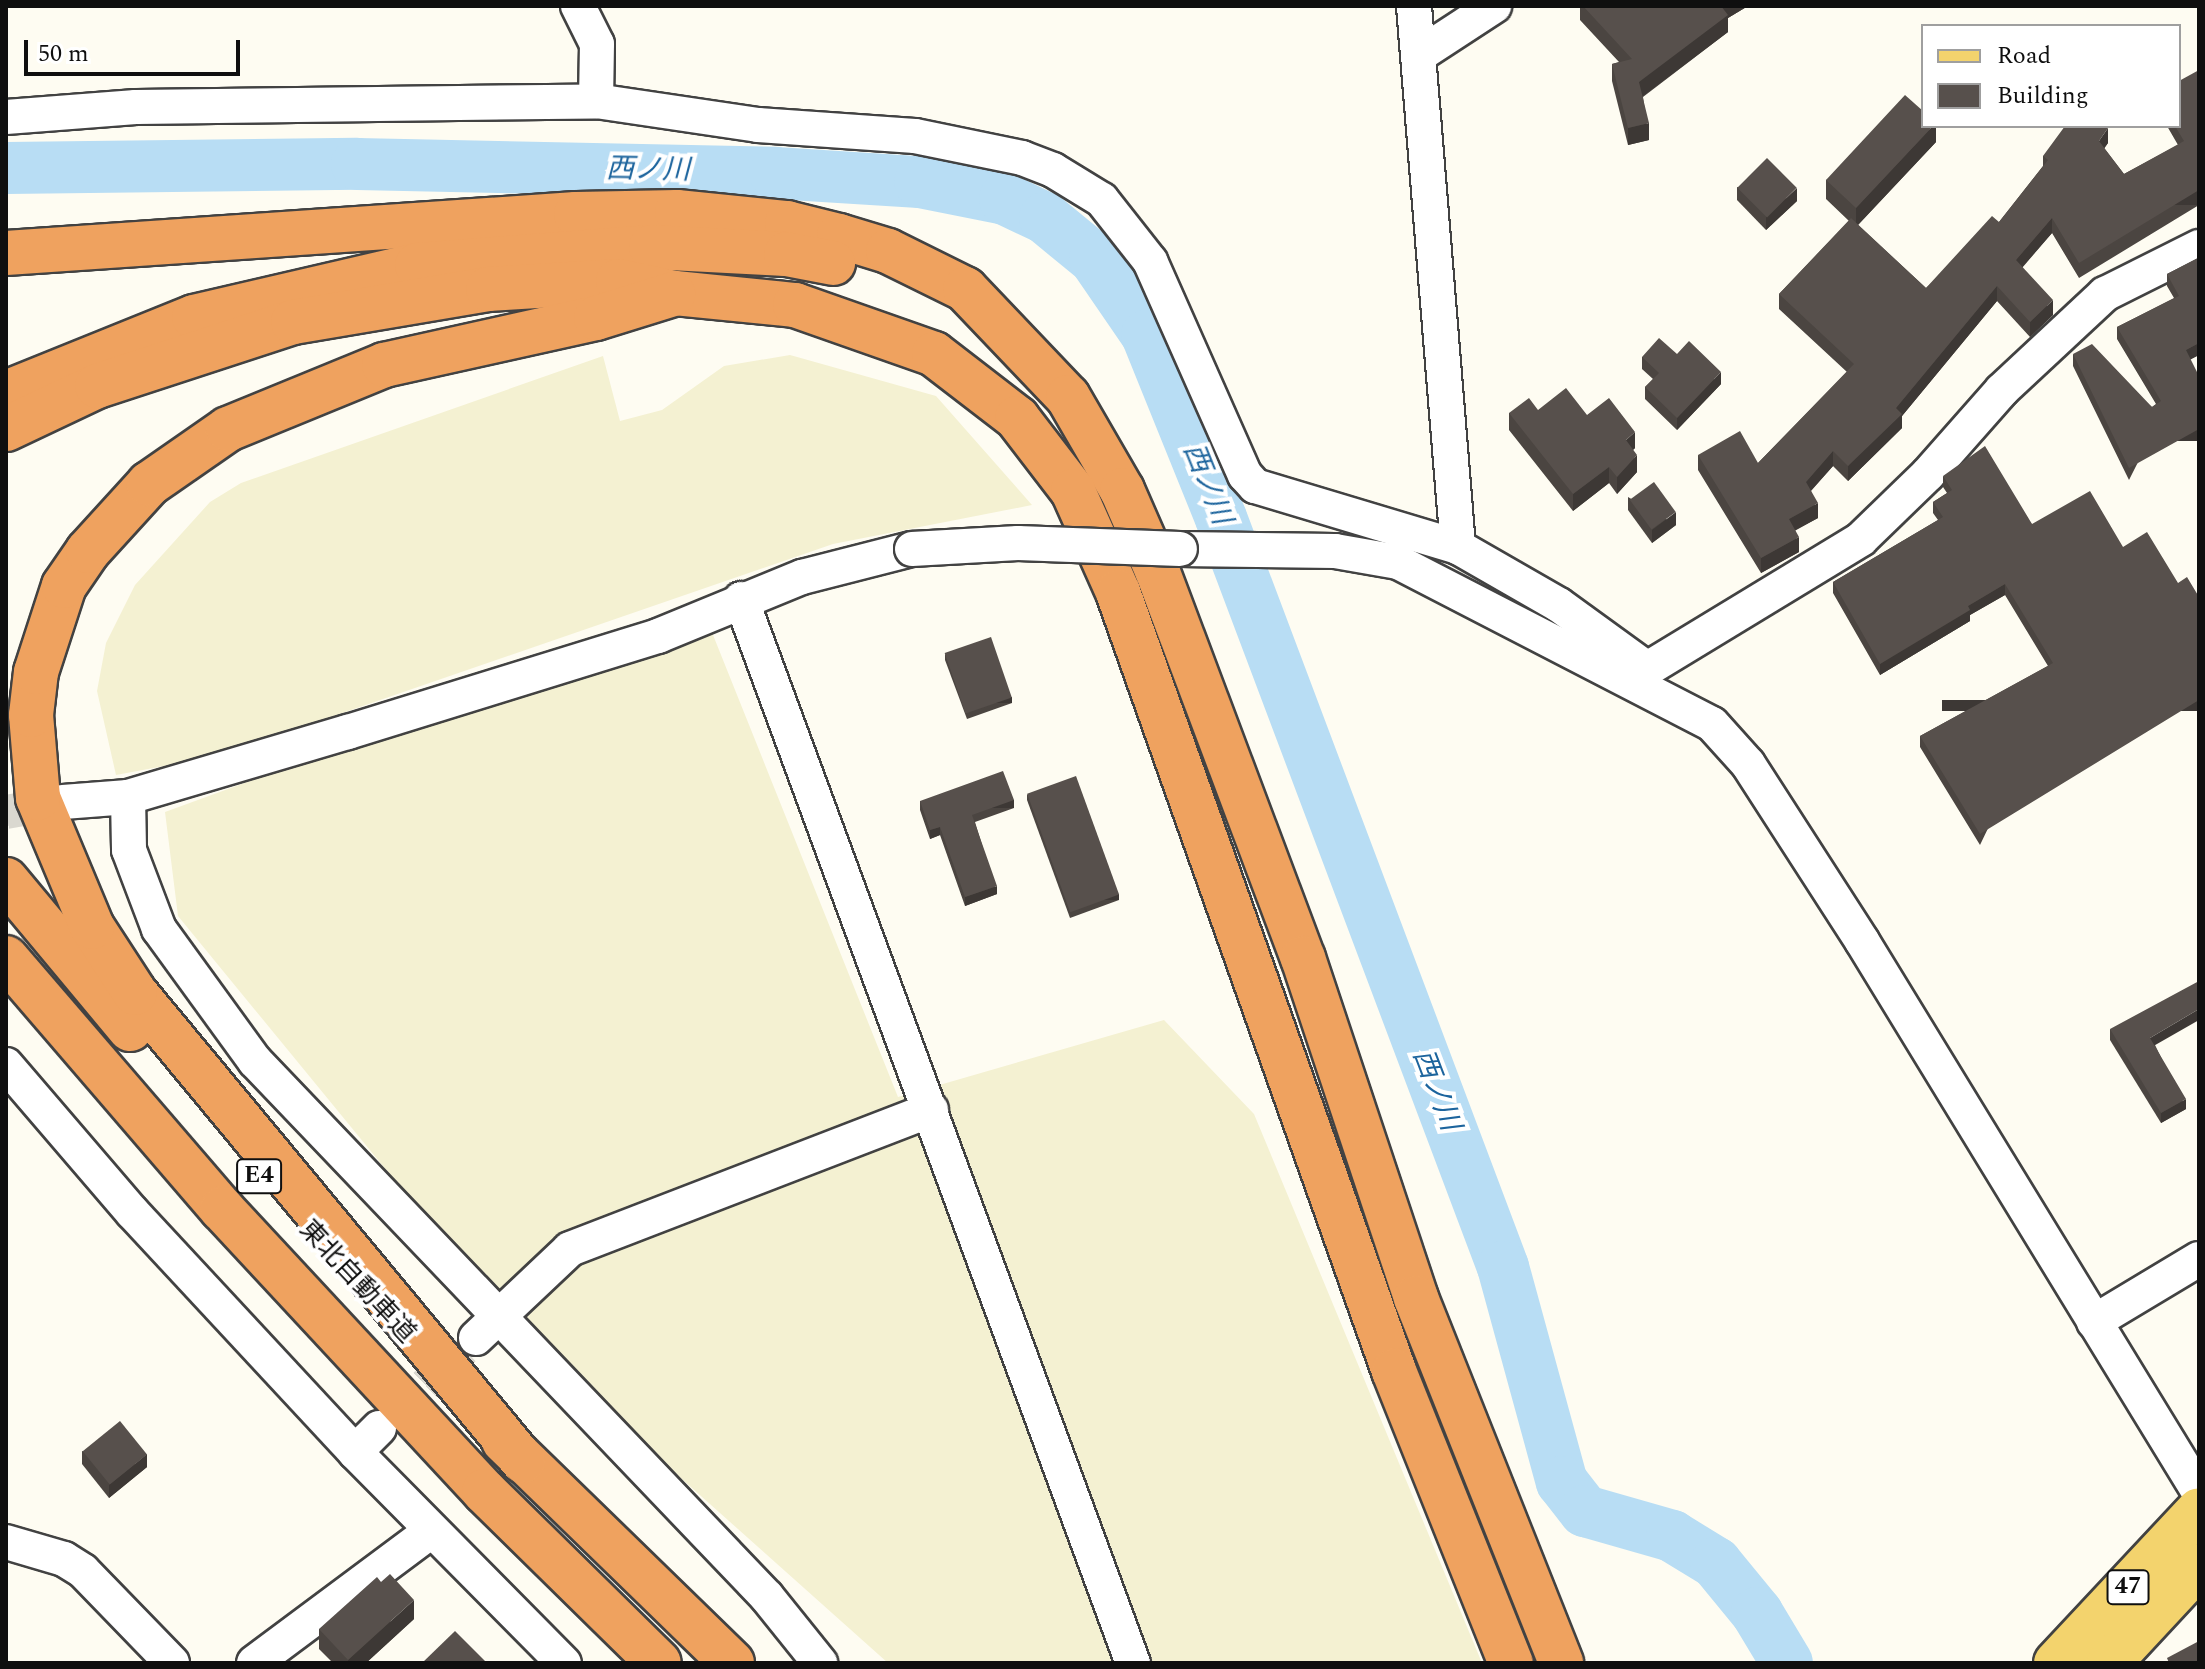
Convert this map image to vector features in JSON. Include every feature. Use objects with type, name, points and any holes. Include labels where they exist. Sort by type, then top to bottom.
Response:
[{"type":"highway","points":[[6,253],[576,214],[677,212],[787,223],[888,251],[965,289],[1068,397],[1122,490],[1157,570],[1303,958],[1416,1298],[1561,1663]]},
{"type":"highway","points":[[6,393],[136,338],[276,295],[417,265],[573,250],[651,247],[786,254],[889,280],[1001,324]]},
{"type":"highway","points":[[6,429],[97,386],[227,340],[363,307],[562,282],[618,281],[675,293],[795,305],[934,354],[1017,418],[1073,491],[1118,592],[1394,1371],[1511,1663]]},
{"type":"highway","points":[[523,1461],[135,993],[92,927],[38,798],[32,729],[36,672],[64,586],[88,551],[149,484],[228,429],[384,365],[596,318],[675,293]]},
{"type":"highway","name":"東北自動車道","points":[[6,880],[266,1185],[523,1461],[732,1663]]},
{"type":"highway","name":"東北自動車道","points":[[6,958],[222,1209],[484,1491],[659,1663]]},
{"type":"highway","points":[[6,992],[101,1095],[222,1209]]},
{"type":"main road","name":"47","points":[[2056,1663],[2199,1510]]},
{"type":"main road","name":"47","points":[[2109,1663],[2199,1566]]},
{"type":"street","points":[[578,6],[597,44],[596,101]]},
{"type":"street","points":[[1414,6],[1458,547]]},
{"type":"street","points":[[1419,55],[1494,6]]},
{"type":"street","points":[[6,117],[136,107],[596,101],[758,125],[915,136],[994,151],[1053,170],[1102,200],[1150,261],[1245,475],[1255,486],[1458,547],[1559,605],[1639,674],[1712,724],[1741,754],[2199,1492]]},
{"type":"street","points":[[63,802],[128,797],[658,636],[741,599],[912,549],[1018,543],[1335,551],[1398,562],[1566,652],[1639,674],[1861,539],[1928,474],[2002,390],[2105,294],[2199,247]]},
{"type":"street","points":[[741,599],[1133,1663]]},
{"type":"street","points":[[128,797],[129,850],[145,897],[178,961],[255,1061],[500,1313],[767,1597],[820,1663]]},
{"type":"street","points":[[6,1065],[133,1213],[355,1452],[564,1663]]},
{"type":"street","points":[[476,1338],[570,1249],[931,1110]]},
{"type":"street","points":[[2094,1322],[2199,1259]]},
{"type":"street","points":[[355,1452],[379,1428]]},
{"type":"street","points":[[254,1663],[431,1531]]},
{"type":"street","points":[[14,1551],[83,1571],[172,1663]]},
{"type":"shaded area","points":[[790,355],[936,396],[1032,505],[833,544],[218,756],[116,775],[97,691],[106,643],[135,585],[210,502],[241,483],[603,356],[620,421],[662,410],[724,366]]},
{"type":"shaded area","points":[[705,615],[898,1097],[1164,1020],[1254,1114],[1482,1663],[888,1663],[524,1338],[178,916],[165,812]]},
{"type":"building","points":[[1583,6],[1721,6],[1728,15],[1639,82],[1649,123],[1628,128],[1612,64],[1632,59]]},
{"type":"building","points":[[2199,70],[2199,190],[2079,263],[2052,218],[2016,260],[2053,300],[2030,322],[1997,286],[1896,408],[1902,414],[1848,466],[1833,451],[1806,482],[1818,503],[1789,519],[1799,537],[1761,558],[1698,455],[1740,431],[1758,463],[1854,364],[1779,294],[1851,218],[1926,288],[1992,216],[1999,222],[2048,160],[2043,156],[2064,128],[2108,128],[2099,141],[2124,174],[2184,141],[2176,128],[2181,128],[2181,80]]},
{"type":"building","points":[[1905,95],[1921,109],[1921,128],[1931,128],[1856,208],[1826,180]]},
{"type":"building","points":[[1767,158],[1797,188],[1767,217],[1737,188]]},
{"type":"building","points":[[2198,258],[2199,343],[2186,350],[2199,376],[2199,429],[2129,468],[2073,354],[2092,344],[2152,407],[2161,401],[2117,327],[2179,296],[2167,274]]},
{"type":"building","points":[[1659,338],[1677,354],[1689,341],[1721,372],[1677,418],[1645,387],[1659,373],[1642,357]]},
{"type":"building","points":[[1566,388],[1587,415],[1609,398],[1635,432],[1626,440],[1637,455],[1617,477],[1609,467],[1573,494],[1509,413],[1529,398],[1538,410]]},
{"type":"building","points":[[1985,446],[2032,524],[2090,491],[2123,547],[2147,532],[2178,583],[2187,577],[2199,597],[2199,700],[1980,834],[1920,736],[2053,663],[2005,584],[1968,606],[1970,610],[1880,664],[1833,582],[1943,517],[1933,502],[1952,490],[1943,476]]},
{"type":"building","points":[[1654,482],[1676,512],[1651,530],[1630,500]]},
{"type":"building","points":[[991,637],[1012,698],[966,713],[945,653]]},
{"type":"building","points":[[1003,771],[1014,800],[972,815],[997,886],[965,897],[940,827],[930,830],[920,801]]},
{"type":"building","points":[[1076,776],[1119,894],[1070,912],[1027,794]]},
{"type":"building","points":[[2199,981],[2199,1009],[2150,1038],[2186,1099],[2161,1113],[2110,1029]]},
{"type":"building","points":[[120,1421],[147,1454],[110,1485],[83,1451]]},
{"type":"building","points":[[390,1574],[414,1600],[348,1660],[319,1629],[377,1577],[381,1582]]},
{"type":"building","points":[[455,1631],[487,1663],[422,1663]]},
{"type":"building","points":[[2199,1641],[2199,1663],[2169,1663],[2167,1658]]},
{"type":"waterway","name":"西ノ川","points":[[6,168],[357,164],[775,173],[920,182],[1005,199],[1045,218],[1095,259],[1147,335],[1221,518],[1503,1267],[1562,1482],[1585,1511],[1672,1536],[1716,1563],[1757,1613],[1787,1663]]},
{"type":"tunnel","points":[[6,812],[63,802]]},
{"type":"tunnel","points":[[388,1420],[464,1349]]}]
